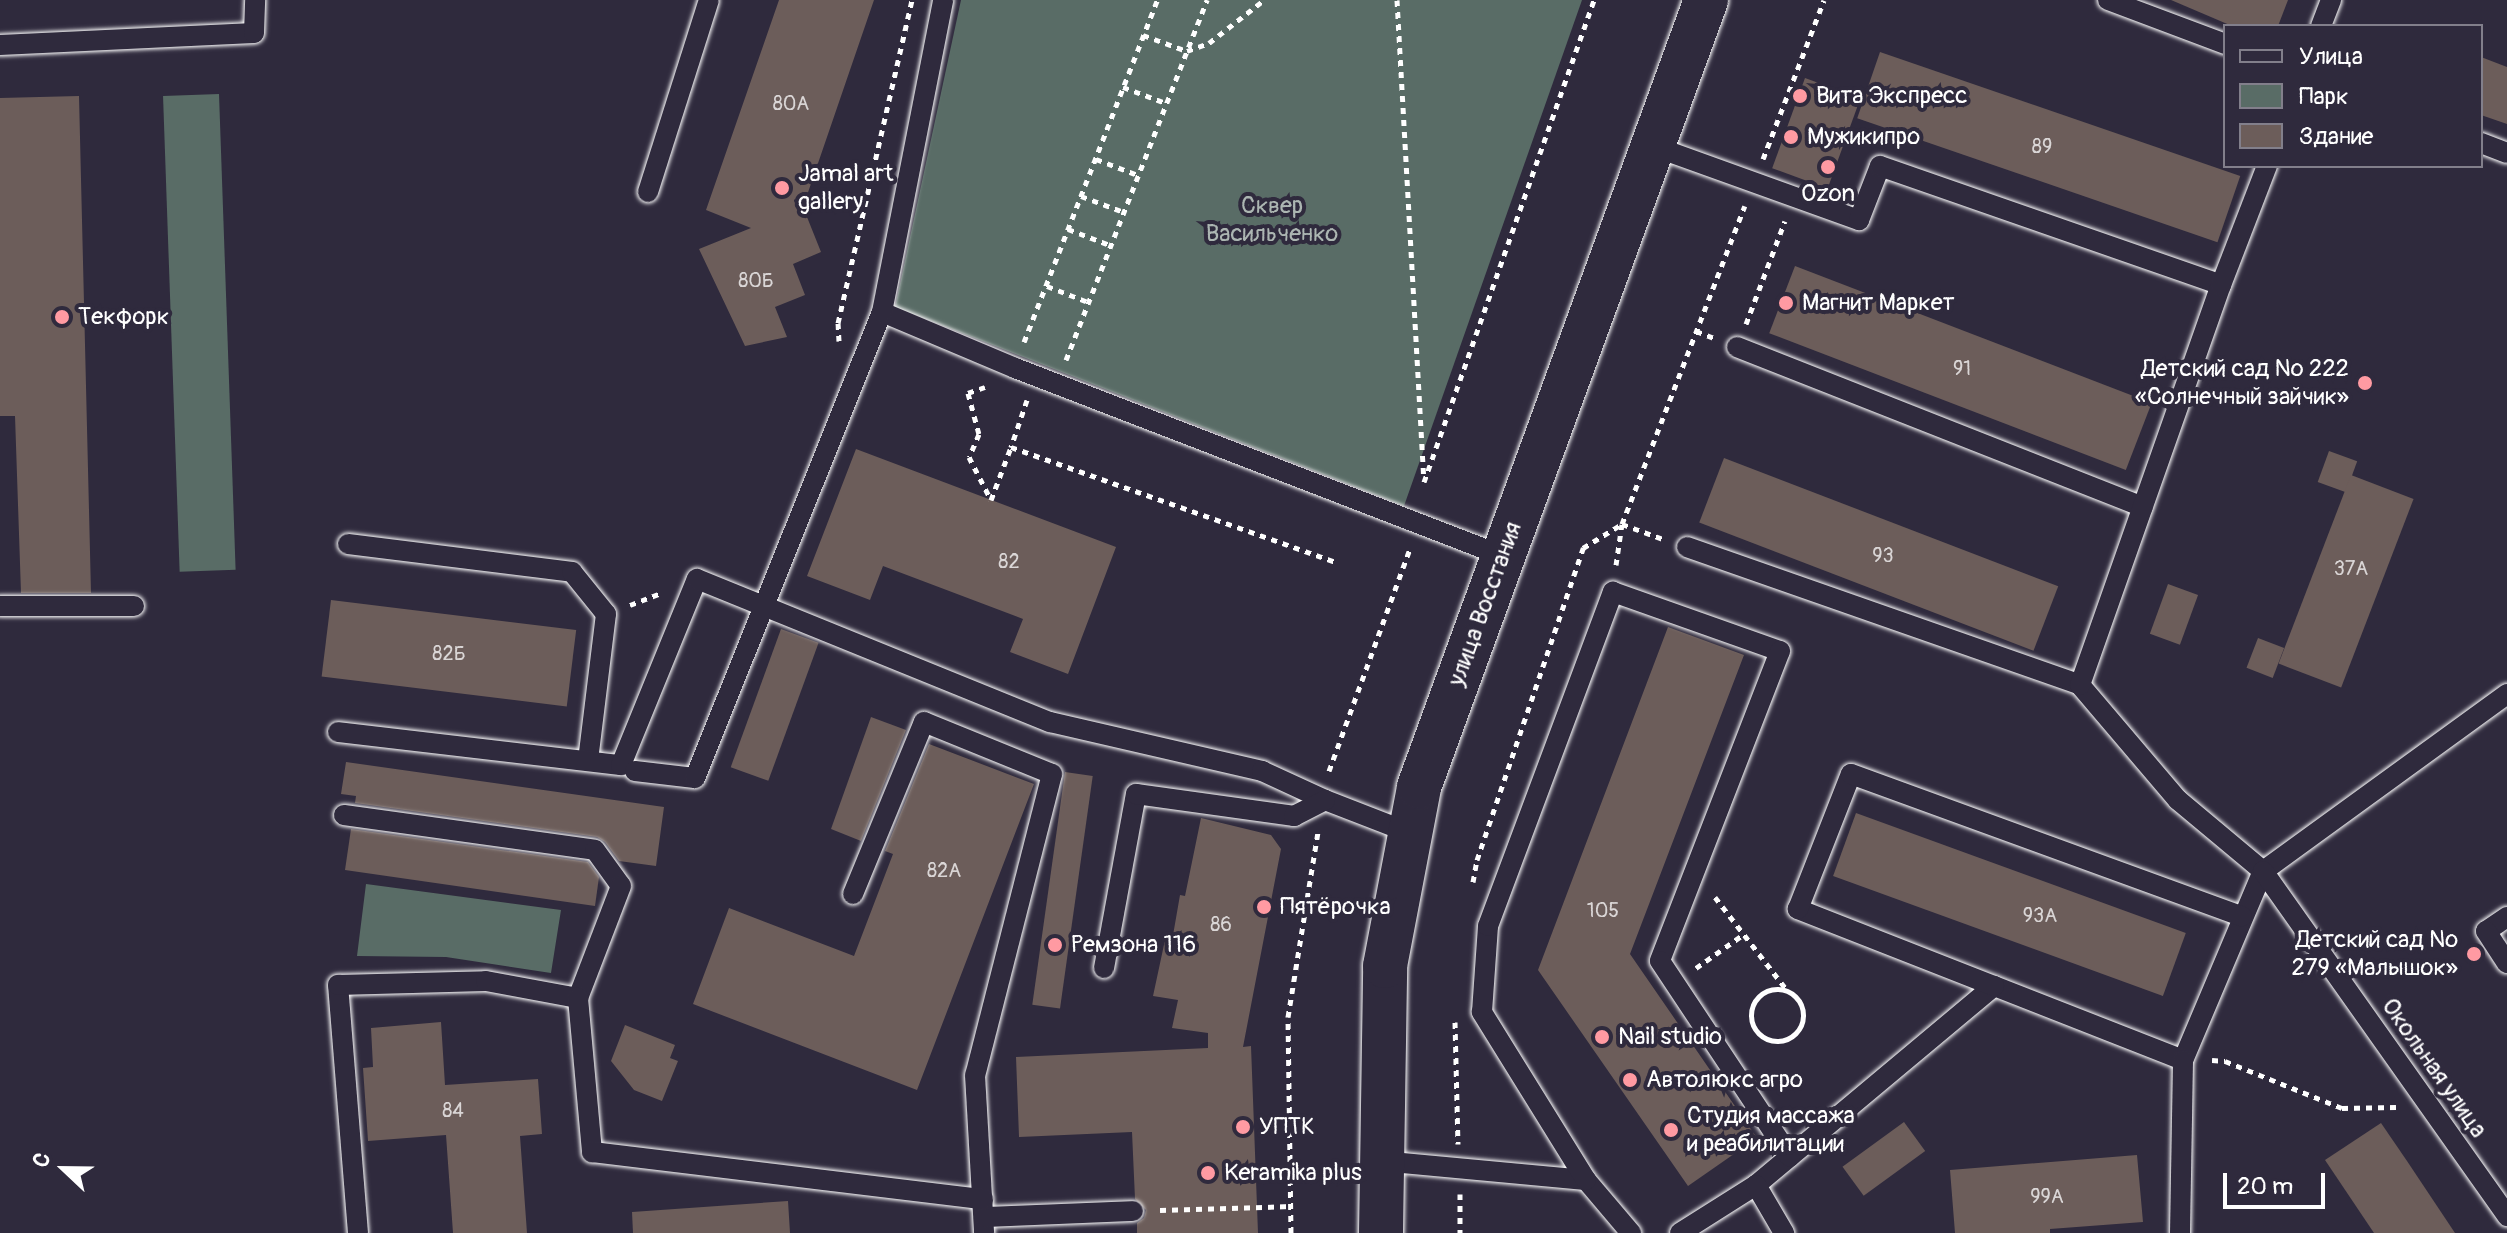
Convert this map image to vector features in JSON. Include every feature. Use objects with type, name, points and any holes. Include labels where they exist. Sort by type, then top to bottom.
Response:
[{"type":"main road","name":"улица Восстания","points":[[1381,1233],[1385,966],[1419,787],[1706,0]]},
{"type":"lane","points":[[0,45],[254,33],[255,0]]},
{"type":"lane","points":[[648,192],[709,0]]},
{"type":"lane","points":[[635,771],[695,778],[882,312],[943,0]]},
{"type":"lane","points":[[2108,0],[2223,43]]},
{"type":"lane","points":[[2322,24],[2331,0]]},
{"type":"lane","points":[[2483,144],[2507,153]]},
{"type":"lane","points":[[1653,146],[1859,220],[1880,166],[2221,285]]},
{"type":"lane","points":[[1687,547],[2080,685],[2221,285],[2266,168]]},
{"type":"lane","points":[[882,312],[1017,361],[1503,556]]},
{"type":"lane","points":[[1737,347],[2143,507]]},
{"type":"lane","points":[[348,544],[572,572],[606,614],[588,761]]},
{"type":"lane","points":[[338,732],[621,765],[697,579],[1050,722],[1262,771],[1325,800],[1410,833]]},
{"type":"lane","points":[[1631,1233],[1586,1180],[1482,1012],[1488,926],[1613,592],[1780,651],[1660,961],[1790,1157]]},
{"type":"lane","points":[[0,606],[134,606]]},
{"type":"lane","name":"Окольная улица","points":[[2080,685],[2178,800],[2263,871],[2429,1106],[2504,1205]]},
{"type":"lane","points":[[2180,1233],[2183,1060],[2263,871],[2507,694]]},
{"type":"lane","points":[[853,894],[924,722],[1052,774],[975,1075],[984,1216]]},
{"type":"lane","points":[[2183,1060],[1798,909],[1851,774],[2242,916]]},
{"type":"lane","points":[[1104,968],[1136,794],[1294,816],[1325,800]]},
{"type":"lane","points":[[344,815],[595,850],[621,886],[578,998],[592,1152],[984,1216],[1133,1211]]},
{"type":"lane","points":[[2507,917],[2486,931],[2507,963]]},
{"type":"lane","points":[[358,1233],[338,985],[486,981],[578,998]]},
{"type":"lane","points":[[1680,1233],[1756,1185],[1994,986]]},
{"type":"lane","points":[[1380,1161],[1586,1180]]},
{"type":"lane","points":[[1756,1185],[1784,1233]]},
{"type":"path","points":[[844,406],[838,323],[912,0]]},
{"type":"path","points":[[968,393],[979,434],[969,457],[991,500],[1028,403],[1017,361],[1157,0]]},
{"type":"path","points":[[1068,354],[1207,0]]},
{"type":"path","points":[[1143,35],[1187,51],[1209,43],[1264,0]]},
{"type":"path","points":[[1397,0],[1424,482],[1594,0]]},
{"type":"path","points":[[1123,87],[1166,103]]},
{"type":"path","points":[[1096,159],[1138,175]]},
{"type":"path","points":[[1081,196],[1124,212]]},
{"type":"path","points":[[1737,347],[1794,197]]},
{"type":"path","points":[[1068,229],[1110,245]]},
{"type":"path","points":[[1047,286],[1088,302]]},
{"type":"path","points":[[1696,331],[1715,338]]},
{"type":"path","points":[[1011,447],[1338,563]]},
{"type":"path","points":[[1613,592],[1622,524],[1651,534]]},
{"type":"path","points":[[1291,1233],[1288,1017],[1331,760],[1411,546]]},
{"type":"path","points":[[606,614],[697,579]]},
{"type":"path","points":[[1694,871],[1801,1006],[1801,1026],[1783,1041],[1761,1036],[1753,1026],[1751,1014],[1755,1002],[1764,993],[1776,989],[1788,992]]},
{"type":"path","points":[[1674,983],[1744,934]]},
{"type":"path","points":[[2183,1060],[2225,1061],[2342,1108],[2429,1106]]},
{"type":"path","points":[[1133,1211],[1291,1206]]},
{"type":"green space","name":"Сквер Васильченко","points":[[961,0],[1582,0],[1404,506],[895,307]]},
{"type":"green space","points":[[219,94],[236,570],[180,572],[163,96]]},
{"type":"green space","points":[[366,884],[561,910],[551,973],[446,957],[357,956]]},
{"type":"building","points":[[779,0],[874,0],[803,207],[821,252],[793,264],[805,295],[775,307],[787,337],[745,346],[699,249],[751,228],[706,210]]},
{"type":"building","points":[[2171,0],[2288,0],[2279,24],[2227,24]]},
{"type":"building","points":[[1880,52],[2240,176],[2217,242],[1857,118]]},
{"type":"building","points":[[2483,58],[2507,67],[2507,124],[2483,116]]},
{"type":"building","points":[[1805,78],[1860,98],[1828,188],[1772,168]]},
{"type":"building","points":[[79,96],[91,593],[21,593],[15,416],[0,416],[0,98]]},
{"type":"building","points":[[1795,266],[2152,403],[2126,470],[1769,333]]},
{"type":"building","points":[[856,449],[1116,547],[1068,674],[1010,652],[1023,619],[883,566],[870,600],[807,576]]},
{"type":"building","points":[[2329,451],[2357,461],[2346,492],[2318,482]]},
{"type":"building","points":[[1724,458],[2058,586],[2033,651],[1699,522]]},
{"type":"building","points":[[2351,475],[2414,499],[2341,688],[2279,664]]},
{"type":"building","points":[[2168,584],[2198,595],[2180,645],[2150,634]]},
{"type":"building","points":[[331,600],[576,630],[567,707],[322,676]]},
{"type":"building","points":[[1668,627],[1744,655],[1630,954],[1757,1138],[1688,1186],[1538,970]]},
{"type":"building","points":[[781,629],[819,643],[768,781],[731,767]]},
{"type":"building","points":[[2258,638],[2284,648],[2273,678],[2247,668]]},
{"type":"building","points":[[871,717],[906,730],[861,841],[831,829]]},
{"type":"building","points":[[929,744],[1034,784],[917,1090],[693,1004],[729,908],[854,956],[893,854],[885,851]]},
{"type":"building","points":[[346,762],[664,807],[656,866],[619,861],[605,842],[597,837],[355,803],[356,796],[341,794]]},
{"type":"building","points":[[1065,772],[1093,776],[1060,1009],[1032,1005]]},
{"type":"building","points":[[1856,813],[2186,933],[2163,996],[1833,876]]},
{"type":"building","points":[[1201,818],[1271,835],[1281,849],[1243,1047],[1251,1046],[1258,1233],[1137,1233],[1137,1223],[1144,1218],[1146,1210],[1135,1199],[1132,1132],[1019,1137],[1016,1057],[1208,1048],[1208,1033],[1172,1028],[1178,1000],[1153,996],[1165,940],[1172,941],[1180,895],[1185,896]]},
{"type":"building","points":[[351,829],[588,862],[599,877],[595,906],[345,870]]},
{"type":"building","points":[[441,1022],[445,1085],[538,1079],[542,1134],[520,1136],[527,1233],[453,1233],[446,1135],[368,1141],[363,1068],[373,1067],[371,1028]]},
{"type":"building","points":[[625,1025],[675,1045],[670,1058],[678,1061],[662,1101],[634,1090],[611,1061]]},
{"type":"building","points":[[1904,1122],[1925,1151],[1864,1196],[1843,1167]]},
{"type":"building","points":[[2381,1123],[2455,1233],[2374,1233],[2325,1160]]},
{"type":"building","points":[[2137,1155],[2143,1222],[2050,1229],[2050,1233],[1955,1233],[1950,1170]]},
{"type":"building","points":[[788,1201],[790,1233],[633,1233],[632,1212]]},
{"type":"place","name":"Вита Экспресс","points":[[1800,96]]},
{"type":"place","name":"Мужикипро","points":[[1791,137]]},
{"type":"place","name":"Ozon","points":[[1828,167]]},
{"type":"place","name":"Jamal art gallery","points":[[782,188]]},
{"type":"place","name":"Магнит Маркет","points":[[1786,303]]},
{"type":"place","name":"Текфорк","points":[[62,317]]},
{"type":"place","name":"Детский сад № 222 «Солнечный зайчик»","points":[[2365,383]]},
{"type":"place","name":"Пятёрочка","points":[[1264,907]]},
{"type":"place","name":"Ремзона 116","points":[[1055,945]]},
{"type":"place","name":"Детский сад № 279 «Малышок»","points":[[2474,954]]},
{"type":"place","name":"Nail studio","points":[[1602,1037]]},
{"type":"place","name":"Автолюкс агро","points":[[1630,1080]]},
{"type":"place","name":"УПТК","points":[[1243,1127]]},
{"type":"place","name":"Студия массажа и реабилитации","points":[[1671,1130]]},
{"type":"place","name":"Keramika plus","points":[[1208,1173]]}]
